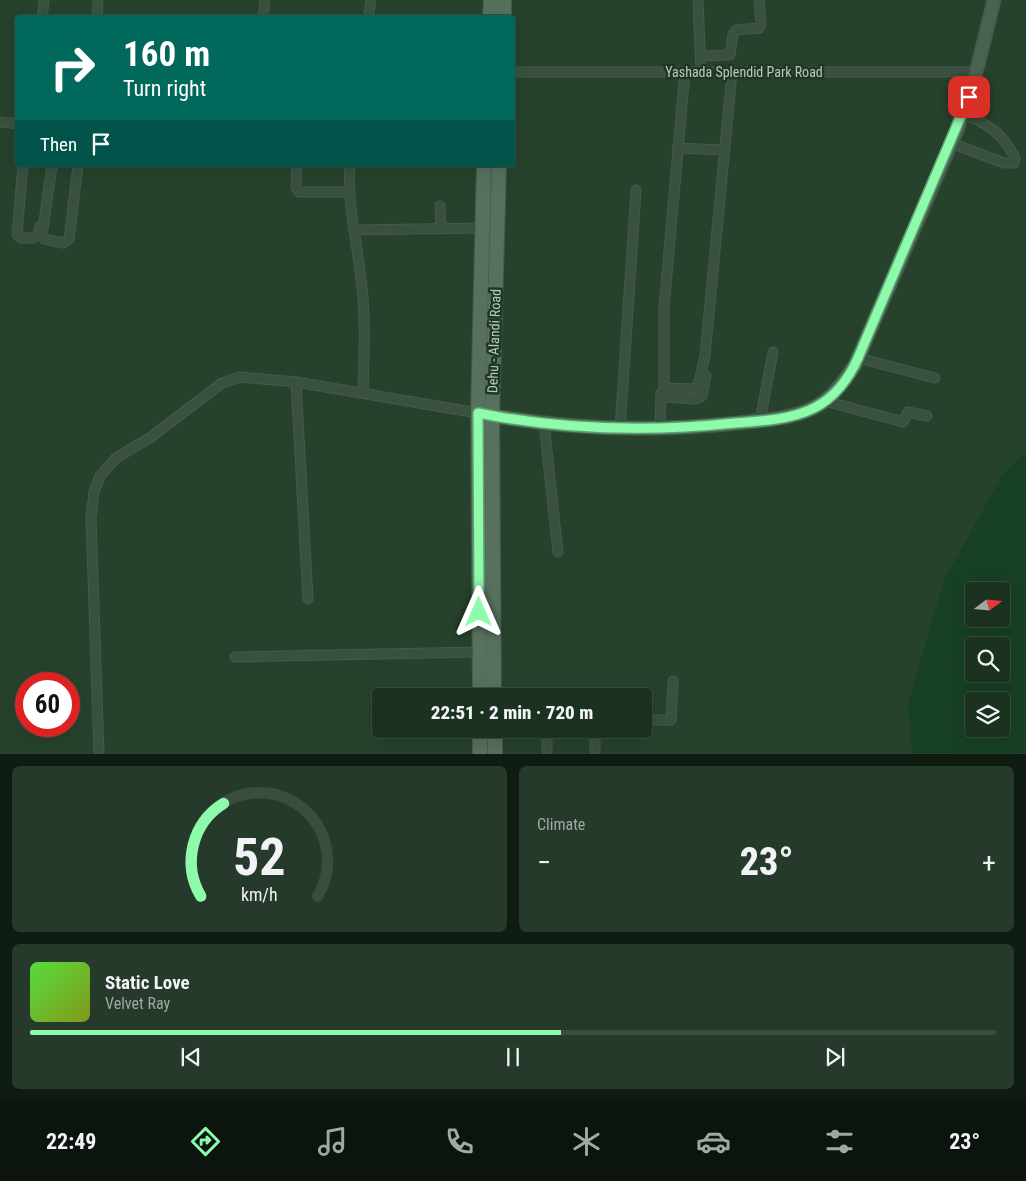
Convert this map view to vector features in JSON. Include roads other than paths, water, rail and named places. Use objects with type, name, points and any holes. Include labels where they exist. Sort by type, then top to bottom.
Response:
[{"type":"main road","points":[[490,15],[491,0]]},
{"type":"main road","points":[[504,0],[504,15]]},
{"type":"main road","name":"Dehu - Alandi Road","points":[[480,688],[478,413],[484,167]]},
{"type":"main road","name":"Dehu - Alandi Road","points":[[494,688],[492,416],[499,167]]},
{"type":"main road","points":[[480,738],[480,754]]},
{"type":"main road","points":[[494,738],[495,754]]},
{"type":"street","points":[[42,15],[44,0]]},
{"type":"street","points":[[97,15],[98,0]]},
{"type":"street","points":[[263,15],[265,0]]},
{"type":"street","points":[[368,15],[371,0]]},
{"type":"street","points":[[698,0],[702,72]]},
{"type":"street","points":[[701,56],[730,54],[733,34],[736,30],[759,28],[759,0]]},
{"type":"street","points":[[100,754],[92,518],[94,492],[100,476],[116,458],[151,437],[222,383],[240,377],[296,382],[492,416],[544,423],[620,429],[660,429],[760,421],[799,414],[825,401],[840,387],[858,358],[951,143],[976,72],[994,0]]},
{"type":"street","points":[[685,71],[664,308],[664,386],[667,388],[694,389],[698,386],[705,356],[732,73]]},
{"type":"street","name":"Yashada Splendid Park Road","points":[[515,72],[976,72]]},
{"type":"street","points":[[951,143],[1001,161],[1014,163],[1015,158],[1000,134],[990,126],[962,114]]},
{"type":"street","points":[[0,122],[15,124]]},
{"type":"street","points":[[677,148],[724,150]]},
{"type":"street","points":[[23,167],[17,234],[21,238],[33,238],[39,234],[47,167]]},
{"type":"street","points":[[52,167],[42,236],[44,239],[63,243],[68,240],[78,167]]},
{"type":"street","points":[[297,167],[296,186],[299,192],[349,192]]},
{"type":"street","points":[[350,167],[349,192],[361,278],[364,322],[363,393]]},
{"type":"street","points":[[620,429],[636,190]]},
{"type":"street","points":[[440,206],[441,228]]},
{"type":"street","points":[[354,230],[482,228]]},
{"type":"street","points":[[760,421],[774,352]]},
{"type":"street","points":[[660,429],[661,395],[696,398],[702,396],[708,362],[705,356]]},
{"type":"street","points":[[858,358],[935,378]]},
{"type":"street","points":[[296,382],[308,599]]},
{"type":"street","points":[[825,401],[903,422],[908,412],[927,416]]},
{"type":"street","points":[[544,423],[558,552]]},
{"type":"street","points":[[235,657],[479,652]]},
{"type":"street","points":[[652,720],[671,720],[673,681]]},
{"type":"street","points":[[547,738],[547,754]]},
{"type":"street","points":[[595,738],[595,754]]}]
